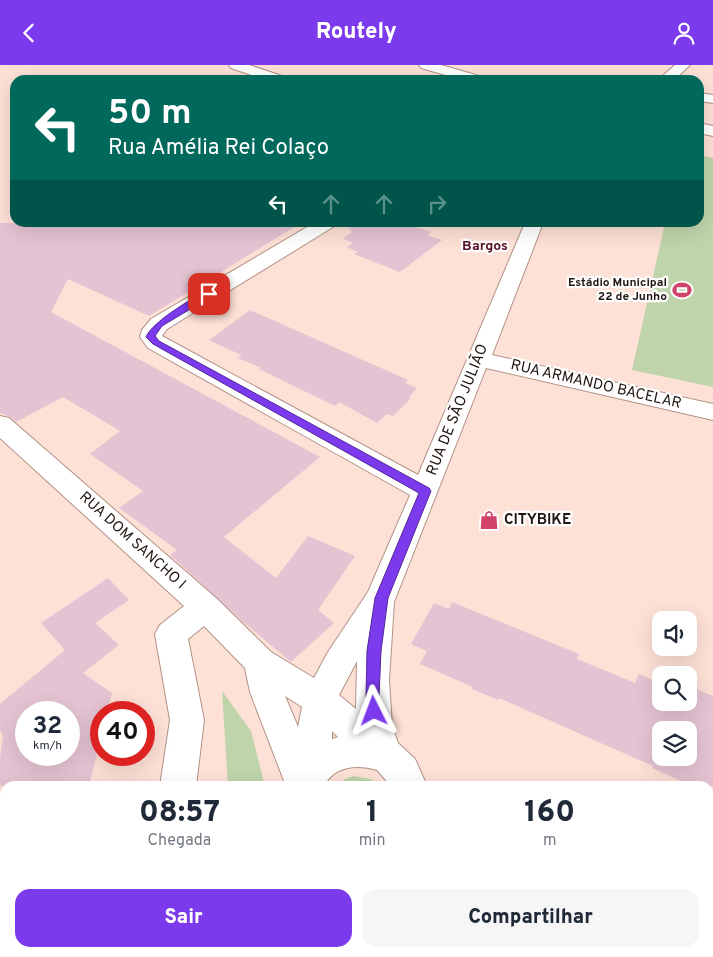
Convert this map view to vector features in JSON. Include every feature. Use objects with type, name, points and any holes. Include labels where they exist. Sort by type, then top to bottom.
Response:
[{"type":"street","points":[[222,65],[256,75]]},
{"type":"street","points":[[236,65],[256,75]]},
{"type":"street","points":[[256,75],[268,65]]},
{"type":"street","points":[[426,65],[461,75]]},
{"type":"street","points":[[670,75],[679,66]]},
{"type":"street","points":[[319,227],[159,324],[151,337],[156,343],[425,491]]},
{"type":"street","name":"RUA DE SÃO JULIÃO","points":[[309,780],[320,700],[338,662],[381,598],[532,227]]},
{"type":"street","name":"RUA ARMANDO BACELAR","points":[[478,359],[713,411]]},
{"type":"street","name":"RUA DOM SANCHO I","points":[[0,424],[205,607],[260,662],[320,700],[402,771],[408,781]]},
{"type":"street","name":"RUA DE SÃO JULIÃO","points":[[381,598],[374,651],[372,696],[375,727],[385,756]]},
{"type":"street","points":[[179,781],[187,720],[172,634],[205,607]]},
{"type":"street","points":[[260,662],[267,693],[309,780]]},
{"type":"street","name":"RUA DOM SANCHO I","points":[[309,780],[327,758],[341,752],[356,749],[371,750],[385,756]]},
{"type":"green space","name":"Estádio Municipal 22 de Junho","points":[[704,156],[713,158],[713,387],[632,370],[664,227],[704,227]]},
{"type":"green space","points":[[222,691],[251,731],[264,781],[228,781]]},
{"type":"green space","points":[[354,776],[374,781],[342,781]]},
{"type":"building","points":[[0,223],[10,223],[10,227],[294,227],[149,316],[68,279],[51,312],[320,457],[224,537],[276,578],[308,536],[355,556],[318,610],[334,623],[291,662],[242,621],[170,555],[177,550],[119,508],[143,491],[90,454],[120,431],[63,397],[16,422],[0,413]]},
{"type":"building","points":[[349,227],[415,227],[431,232],[427,235],[442,240],[400,272],[354,254],[358,252],[347,247],[353,243],[343,239],[352,232]]},
{"type":"building","points":[[250,310],[408,380],[405,383],[417,388],[409,397],[411,398],[393,416],[387,414],[377,423],[339,402],[335,406],[238,358],[241,355],[209,340]]},
{"type":"building","points":[[108,578],[129,600],[95,623],[119,645],[83,673],[112,693],[110,701],[90,701],[90,766],[94,766],[90,781],[0,781],[0,758],[3,736],[0,731],[0,704],[65,650],[41,623]]},
{"type":"building","points":[[452,602],[579,654],[577,659],[635,683],[639,674],[652,680],[652,711],[697,711],[697,689],[713,696],[713,781],[681,781],[652,768],[653,766],[697,766],[697,721],[652,721],[652,766],[499,698],[498,700],[472,689],[473,687],[420,664],[427,651],[411,644],[434,603],[449,609]]},
{"type":"place","name":"Estádio Municipal 22 de Junho","points":[[682,290]]},
{"type":"place","name":"CITYBIKE","points":[[489,520]]},
{"type":"district","name":"Bargos","points":[[485,246]]},
{"type":"route","points":[[209,294],[159,324],[151,337],[156,343],[425,491],[381,598],[374,651],[372,696],[374,711]]}]
